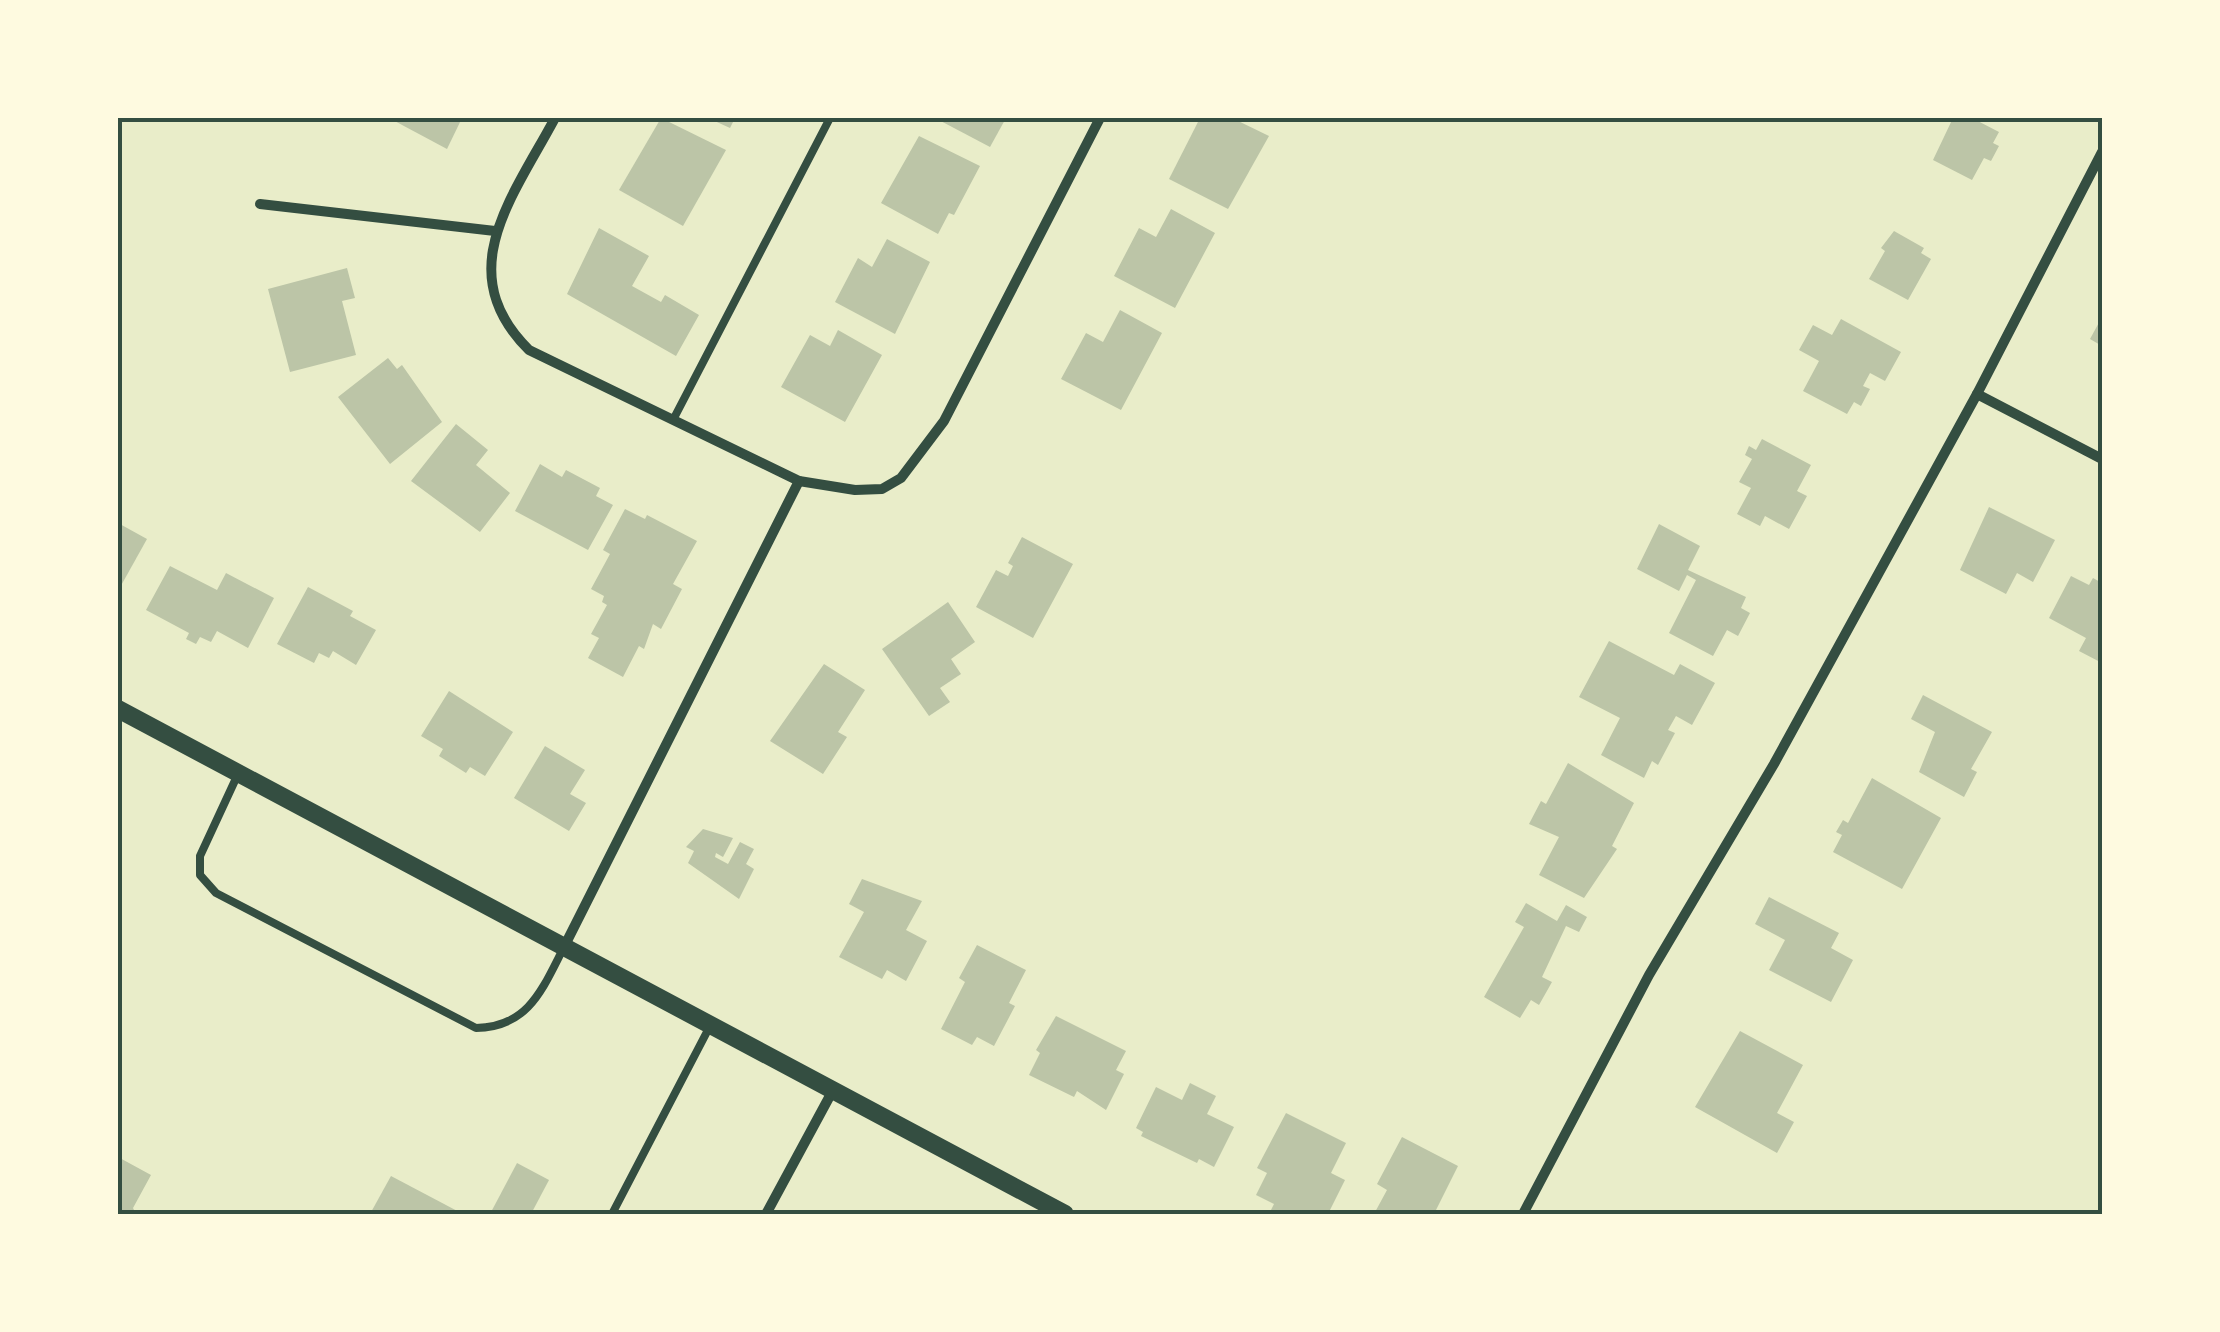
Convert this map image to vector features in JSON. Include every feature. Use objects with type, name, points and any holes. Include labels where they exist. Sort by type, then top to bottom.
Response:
[{"type":"street","points":[[554,118],[495,231],[491,297],[512,333],[529,350],[800,481],[855,490],[882,489],[901,478],[944,422],[1100,118]]},
{"type":"street","points":[[1523,1214],[1649,975],[1774,764],[2097,174],[2102,152]]},
{"type":"street","points":[[260,204],[495,231]]},
{"type":"street","points":[[1977,394],[2102,459]]},
{"type":"street","points":[[563,949],[800,481]]},
{"type":"street","points":[[118,709],[1065,1214]]},
{"type":"street","points":[[766,1214],[832,1092]]},
{"type":"lane","points":[[673,420],[830,118]]},
{"type":"lane","points":[[238,774],[200,856],[200,875],[216,892],[476,1028],[511,1022],[527,1012],[563,949]]},
{"type":"lane","points":[[612,1214],[710,1026]]},
{"type":"building","points":[[389,118],[462,118],[447,149]]},
{"type":"building","points":[[661,118],[726,150],[683,226],[619,190]]},
{"type":"building","points":[[708,118],[735,118],[730,128]]},
{"type":"building","points":[[935,118],[1006,118],[990,147]]},
{"type":"building","points":[[1200,118],[1232,118],[1269,136],[1228,209],[1169,179]]},
{"type":"building","points":[[1953,118],[1972,118],[1999,132],[1993,143],[1999,146],[1991,161],[1984,158],[1972,180],[1933,160]]},
{"type":"building","points":[[919,136],[980,166],[954,215],[949,213],[938,234],[881,203]]},
{"type":"building","points":[[1171,209],[1215,233],[1175,308],[1114,276],[1139,228],[1156,237]]},
{"type":"building","points":[[599,228],[649,256],[632,286],[661,302],[665,295],[699,315],[676,356],[567,294]]},
{"type":"building","points":[[1894,231],[1924,248],[1921,253],[1931,259],[1908,300],[1869,279],[1885,251],[1881,248]]},
{"type":"building","points":[[887,239],[930,262],[895,334],[835,302],[858,258],[872,267]]},
{"type":"building","points":[[347,268],[355,298],[342,301],[356,355],[290,372],[268,289]]},
{"type":"building","points":[[1120,310],[1162,333],[1121,410],[1061,379],[1086,333],[1103,342]]},
{"type":"building","points":[[2102,317],[2102,346],[2090,339]]},
{"type":"building","points":[[1841,319],[1901,352],[1885,381],[1870,373],[1863,386],[1870,389],[1861,406],[1854,402],[1847,414],[1803,391],[1819,361],[1799,350],[1813,325],[1832,335]]},
{"type":"building","points":[[838,330],[882,355],[845,422],[781,387],[810,335],[830,346]]},
{"type":"building","points":[[388,358],[397,369],[402,365],[442,422],[390,464],[338,397]]},
{"type":"building","points":[[456,424],[488,450],[476,465],[510,493],[480,532],[411,481]]},
{"type":"building","points":[[1762,439],[1811,465],[1797,491],[1807,496],[1789,529],[1765,516],[1760,526],[1737,514],[1751,488],[1739,482],[1752,459],[1745,455],[1749,446],[1756,450]]},
{"type":"building","points":[[540,464],[562,477],[566,470],[600,488],[596,496],[613,505],[588,550],[515,511]]},
{"type":"building","points":[[1989,507],[2055,540],[2033,582],[2017,573],[2006,594],[1960,570]]},
{"type":"building","points":[[625,509],[645,519],[647,515],[697,541],[673,584],[682,589],[661,629],[653,624],[644,649],[639,646],[623,677],[588,658],[599,638],[591,634],[607,605],[602,602],[604,596],[591,589],[610,554],[603,550]]},
{"type":"building","points":[[118,523],[147,539],[118,591]]},
{"type":"building","points":[[1659,524],[1700,546],[1688,570],[1746,597],[1741,608],[1750,613],[1738,636],[1727,630],[1713,656],[1669,633],[1696,580],[1687,575],[1679,591],[1637,569]]},
{"type":"building","points":[[1022,537],[1073,564],[1033,638],[976,607],[996,570],[1008,576],[1013,566],[1008,563]]},
{"type":"building","points":[[170,566],[217,590],[226,573],[274,598],[248,648],[217,631],[211,642],[200,637],[196,644],[186,639],[189,633],[146,610]]},
{"type":"building","points":[[2071,576],[2089,585],[2093,578],[2102,583],[2102,663],[2079,651],[2086,638],[2049,618]]},
{"type":"building","points":[[308,587],[353,611],[350,616],[376,630],[356,665],[333,651],[329,658],[319,653],[314,663],[277,644]]},
{"type":"building","points":[[948,602],[975,642],[951,659],[961,674],[940,688],[950,702],[929,716],[882,649]]},
{"type":"building","points":[[1609,641],[1674,675],[1680,664],[1715,683],[1692,725],[1676,716],[1668,730],[1675,733],[1658,765],[1652,761],[1644,778],[1601,755],[1620,718],[1579,697]]},
{"type":"building","points":[[824,664],[865,690],[838,732],[847,737],[823,774],[770,741]]},
{"type":"building","points":[[449,691],[513,732],[485,776],[470,767],[466,773],[439,756],[443,749],[421,736]]},
{"type":"building","points":[[1923,695],[1992,732],[1971,769],[1977,772],[1964,797],[1919,772],[1935,732],[1911,719]]},
{"type":"building","points":[[545,746],[585,770],[570,794],[586,803],[569,831],[514,798]]},
{"type":"building","points":[[1568,763],[1634,803],[1612,846],[1617,849],[1584,898],[1539,875],[1559,837],[1529,824],[1541,801],[1546,804]]},
{"type":"building","points":[[1872,778],[1941,818],[1902,889],[1833,852],[1842,835],[1836,832],[1843,820],[1848,823]]},
{"type":"building","points":[[703,829],[733,838],[723,857],[716,853],[715,857],[728,864],[740,842],[754,849],[746,864],[754,869],[739,899],[688,863],[694,851],[686,847]]},
{"type":"building","points":[[862,879],[922,901],[906,930],[927,941],[906,981],[887,970],[882,979],[839,957],[864,912],[849,904]]},
{"type":"building","points":[[1769,897],[1839,933],[1831,948],[1853,960],[1831,1002],[1769,970],[1785,940],[1755,924]]},
{"type":"building","points":[[1526,903],[1557,921],[1566,905],[1587,917],[1579,932],[1566,926],[1542,977],[1552,982],[1539,1005],[1531,1000],[1520,1018],[1484,997],[1524,927],[1515,922]]},
{"type":"building","points":[[977,945],[1026,970],[1009,1003],[1015,1006],[994,1046],[977,1037],[972,1045],[941,1029],[965,982],[959,978]]},
{"type":"building","points":[[1056,1016],[1126,1051],[1116,1070],[1124,1074],[1106,1110],[1077,1091],[1074,1097],[1029,1075],[1040,1053],[1036,1050]]},
{"type":"building","points":[[1740,1031],[1803,1065],[1777,1113],[1794,1122],[1777,1153],[1695,1107]]},
{"type":"building","points":[[1190,1083],[1216,1096],[1207,1114],[1234,1127],[1214,1167],[1141,1136],[1143,1132],[1136,1128],[1156,1087],[1182,1100]]},
{"type":"building","points":[[1286,1113],[1346,1143],[1331,1173],[1345,1180],[1328,1214],[1269,1214],[1274,1204],[1256,1195],[1267,1173],[1257,1168]]},
{"type":"building","points":[[1402,1137],[1458,1166],[1435,1212],[1440,1214],[1374,1214],[1387,1190],[1377,1184]]},
{"type":"building","points":[[118,1157],[151,1175],[133,1208],[136,1214],[118,1214]]},
{"type":"building","points":[[517,1163],[549,1180],[531,1214],[490,1214]]},
{"type":"building","points":[[391,1176],[463,1214],[370,1214]]}]
